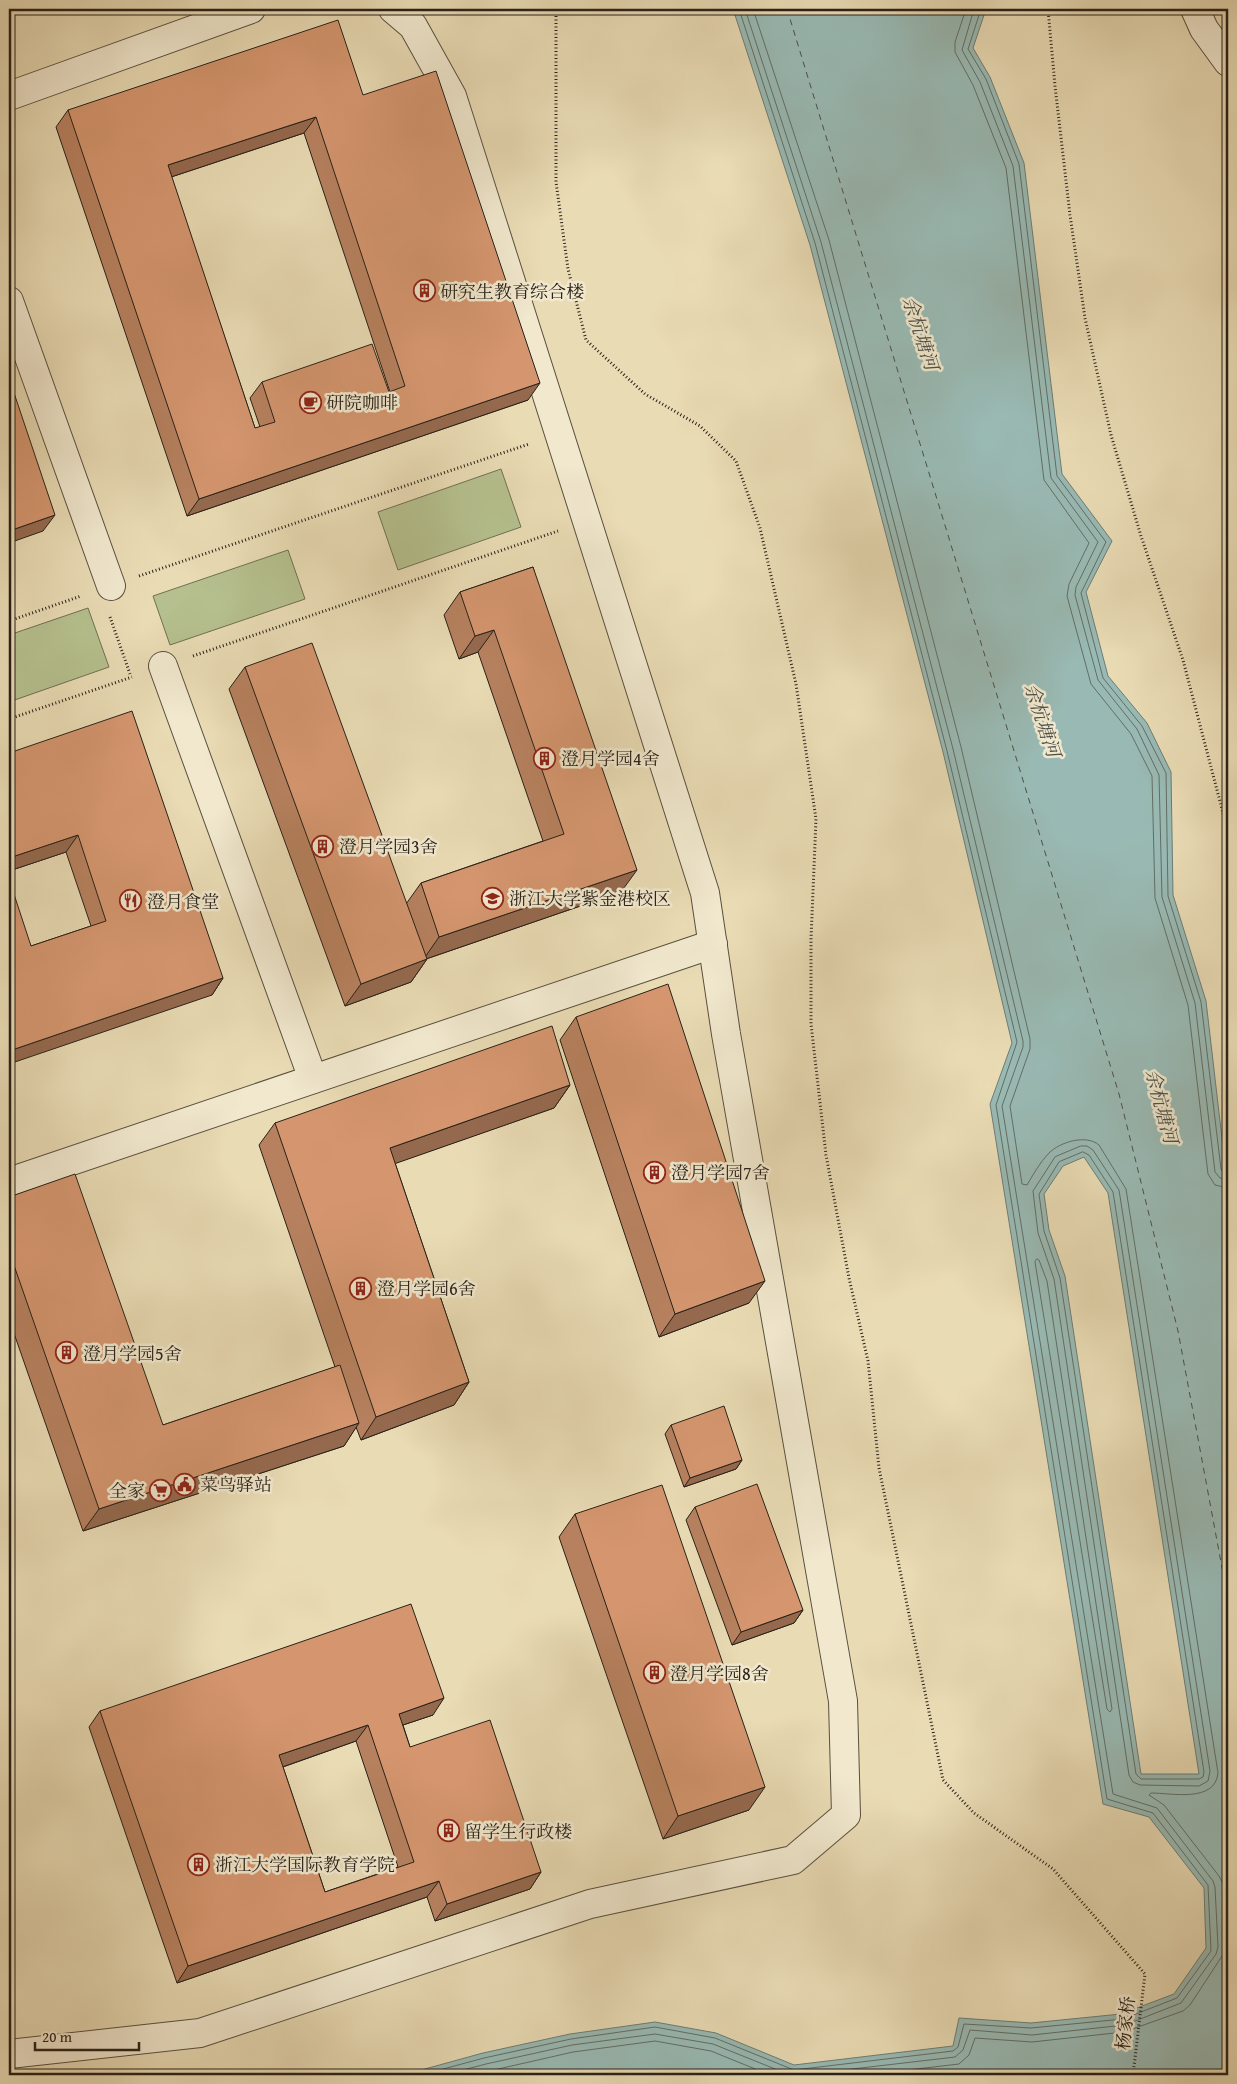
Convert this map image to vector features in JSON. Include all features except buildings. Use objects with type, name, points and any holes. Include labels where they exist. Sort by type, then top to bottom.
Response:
[{"type":"street","points":[[9,96],[251,9]]},
{"type":"street","points":[[9,2054],[200,2033],[590,1904],[793,1860],[846,1815],[843,1701],[728,1043],[705,893],[452,96],[414,26],[393,9]]},
{"type":"street","points":[[1195,9],[1204,30],[1228,62]]},
{"type":"street","points":[[9,301],[105,588]]},
{"type":"street","points":[[163,666],[313,1079]]},
{"type":"street","points":[[9,1182],[713,944]]},
{"type":"path","name":"杨家桥","points":[[556,9],[556,182],[568,269],[586,340],[645,394],[700,426],[736,461],[760,528],[796,684],[816,819],[811,939],[811,1024],[826,1155],[849,1278],[868,1361],[879,1468],[943,1780],[974,1813],[1053,1869],[1144,1974],[1134,2075]]},
{"type":"path","points":[[1048,9],[1070,215],[1085,318],[1111,435],[1140,536],[1183,660],[1223,814],[1228,857]]},
{"type":"path","points":[[9,621],[559,433]]},
{"type":"path","points":[[9,719],[587,521]]},
{"type":"path","points":[[105,588],[131,677]]},
{"type":"green space","points":[[501,469],[521,527],[398,570],[378,512]]},
{"type":"green space","points":[[288,550],[305,599],[170,645],[153,596]]},
{"type":"green space","points":[[88,608],[109,667],[9,702],[9,635]]},
{"type":"water","name":"余杭塘河","points":[[733,9],[986,9],[973,48],[990,77],[1024,163],[1062,474],[1112,541],[1086,592],[1108,676],[1147,723],[1171,772],[1173,895],[1206,1001],[1228,1190],[1228,2075],[403,2075],[483,2053],[570,2034],[655,2022],[716,2033],[794,2065],[953,2046],[959,2018],[1031,2023],[1121,2014],[1174,1994],[1206,1948],[1204,1888],[1149,1817],[1103,1804],[990,1104],[1012,1043],[943,752],[810,245]],"holes":[[[1084,1157],[1108,1193],[1199,1774],[1141,1774],[1065,1276],[1049,1230],[1044,1194],[1063,1166]]]},
{"type":"ferry route","points":[[787,9],[1119,1094],[1178,1331],[1228,1600]]},
{"type":"place","name":"研究生教育综合楼","points":[[424,291]]},
{"type":"place","name":"研院咖啡","points":[[310,402]]},
{"type":"place","name":"澄月学园4舍","points":[[545,758]]},
{"type":"place","name":"澄月学园3舍","points":[[323,846]]},
{"type":"place","name":"浙江大学紫金港校区","points":[[493,898]]},
{"type":"place","name":"澄月食堂","points":[[131,901]]},
{"type":"place","name":"澄月学园7舍","points":[[655,1172]]},
{"type":"place","name":"澄月学园6舍","points":[[361,1288]]},
{"type":"place","name":"澄月学园5舍","points":[[67,1353]]},
{"type":"place","name":"菜鸟驿站","points":[[184,1484]]},
{"type":"place","name":"全家","points":[[161,1490]]},
{"type":"place","name":"澄月学园8舍","points":[[654,1673]]},
{"type":"place","name":"留学生行政楼","points":[[448,1831]]},
{"type":"place","name":"浙江大学国际教育学院","points":[[199,1864]]}]
